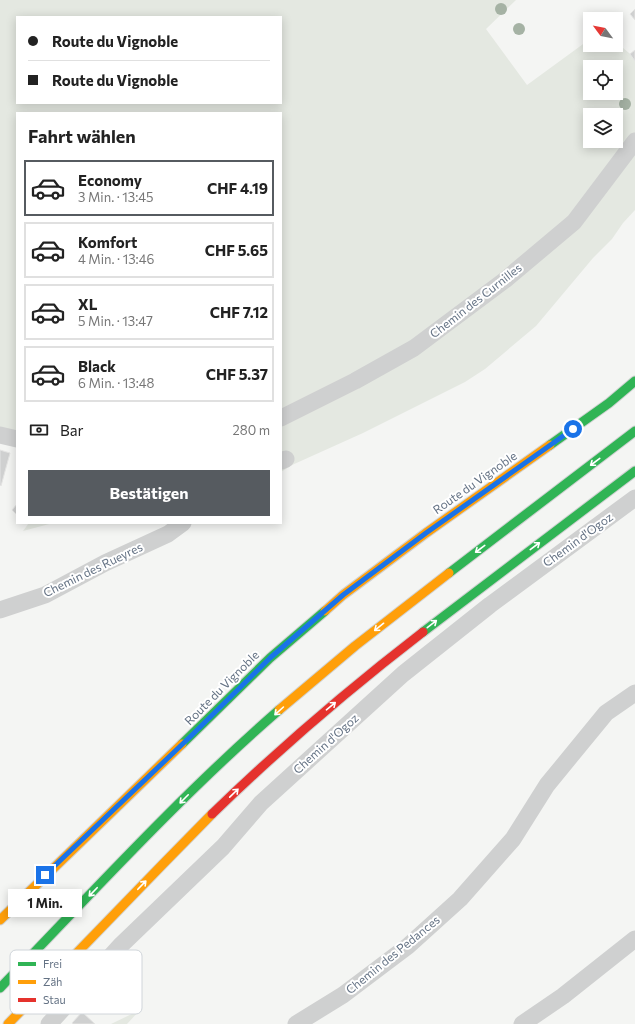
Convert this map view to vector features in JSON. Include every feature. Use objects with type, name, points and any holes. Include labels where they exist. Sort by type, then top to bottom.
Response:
[{"type":"main road","name":"Route du Vignoble","points":[[0,920],[270,658],[343,595],[426,533],[609,403],[635,381]]},
{"type":"main road","points":[[37,950],[187,796],[315,679],[409,602],[635,431]]},
{"type":"main road","points":[[79,950],[172,853],[249,779],[321,714],[446,613],[635,471]]},
{"type":"main road","points":[[0,988],[10,978]]},
{"type":"main road","points":[[8,1024],[18,1014]]},
{"type":"street","name":"Chemin des Curnilles","points":[[282,418],[355,381],[414,348],[505,280],[574,222],[635,141]]},
{"type":"street","points":[[0,435],[16,439]]},
{"type":"street","name":"Chemin d'Ogoz","points":[[116,950],[224,847],[261,803],[403,674],[490,605],[635,498]]},
{"type":"street","name":"Chemin des Rueyres","points":[[0,610],[45,595],[105,563],[168,534],[182,524]]},
{"type":"street","name":"Chemin des Pedances","points":[[296,1024],[343,995],[408,946],[460,899],[513,839],[547,785],[606,714],[635,694]]},
{"type":"street","points":[[522,1024],[563,996],[635,939]]},
{"type":"street","name":"Chemin d'Ogoz","points":[[49,1024],[58,1014]]},
{"type":"shaded area","points":[[0,0],[516,0],[486,29],[527,85],[583,44],[583,52],[623,52],[623,48],[635,58],[635,210],[623,223],[612,239],[593,258],[536,326],[485,369],[465,382],[363,433],[292,465],[282,471],[282,112],[16,112],[16,436],[0,430]]},
{"type":"shaded area","points":[[28,524],[49,524],[23,531]]},
{"type":"shaded area","points":[[132,1014],[136,1014],[127,1024],[111,1024]]},
{"type":"building","points":[[635,9],[635,20],[630,14]]},
{"type":"building","points":[[635,50],[635,61],[630,54]]},
{"type":"building","points":[[0,450],[10,453],[1,486],[0,485]]},
{"type":"building","points":[[16,505],[16,514],[12,510]]},
{"type":"building","points":[[80,1014],[84,1014],[95,1024],[73,1024],[72,1023]]},
{"type":"traffic: fast","points":[[550,445],[609,403],[635,381]]},
{"type":"traffic: fast","points":[[449,573],[635,431]]},
{"type":"traffic: fast","points":[[423,632],[635,471]]},
{"type":"traffic: fast","points":[[182,744],[270,658],[325,611]]},
{"type":"traffic: fast","points":[[36,950],[206,776],[279,710]]},
{"type":"traffic: fast","points":[[0,988],[10,978]]},
{"type":"traffic: slow","points":[[325,611],[343,595],[426,533],[550,445]]},
{"type":"traffic: slow","points":[[279,710],[355,646],[449,573]]},
{"type":"traffic: slow","points":[[0,920],[182,744]]},
{"type":"traffic: slow","points":[[80,950],[212,814]]},
{"type":"traffic: slow","points":[[8,1024],[18,1014]]},
{"type":"traffic: jam","points":[[212,814],[315,720],[368,675],[423,632]]},
{"type":"route","points":[[45,875],[192,735],[270,658],[343,595],[426,533],[573,429]]}]
